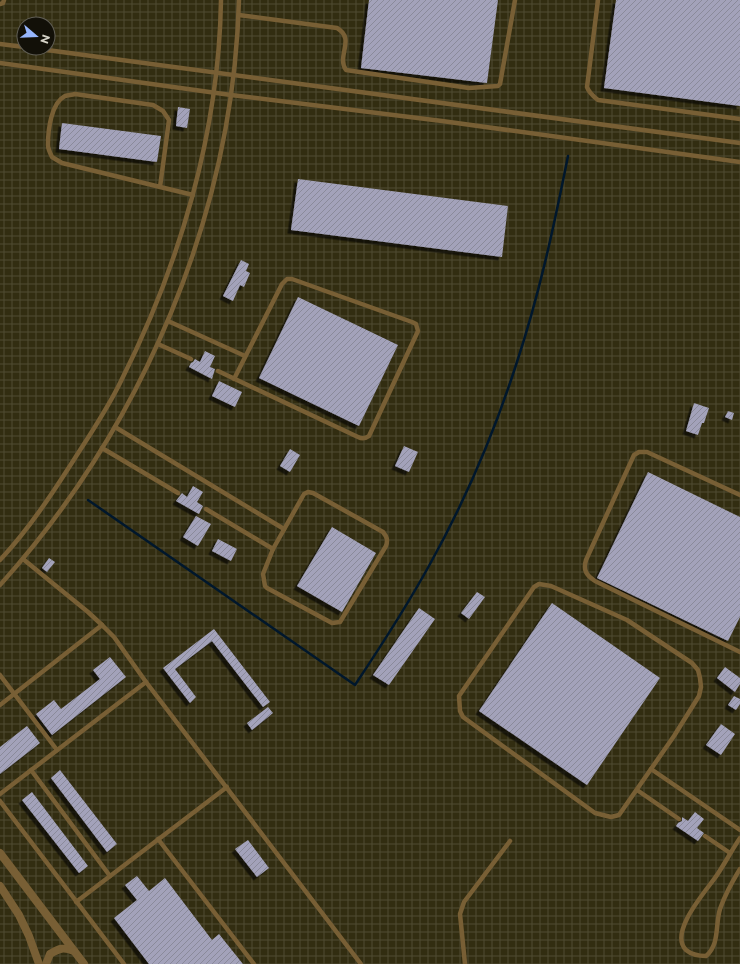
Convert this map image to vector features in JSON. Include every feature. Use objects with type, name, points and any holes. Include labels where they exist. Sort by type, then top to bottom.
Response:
[{"type":"street","points":[[0,853],[84,964]]},
{"type":"street","points":[[0,886],[19,915],[30,936],[40,964]]},
{"type":"street","points":[[46,964],[50,954],[57,950],[65,948],[74,951]]},
{"type":"lane","points":[[0,4],[3,3],[4,0]]},
{"type":"lane","points":[[0,560],[13,546],[48,500],[90,434],[121,382],[154,308],[175,253],[193,195],[212,114],[221,0]]},
{"type":"lane","points":[[0,585],[23,559],[60,511],[102,448],[130,401],[168,321],[190,266],[208,205],[223,139],[234,74],[239,0]]},
{"type":"lane","points":[[238,15],[337,28],[344,32],[346,37],[343,65],[346,70],[469,88],[498,86],[500,84],[515,0]]},
{"type":"lane","points":[[598,0],[587,86],[589,92],[593,96],[598,100],[740,119]]},
{"type":"lane","points":[[0,44],[16,46]]},
{"type":"lane","points":[[56,51],[740,143]]},
{"type":"lane","points":[[0,63],[740,162]]},
{"type":"lane","points":[[160,187],[169,120],[163,111],[153,105],[75,94],[66,95],[59,100],[54,107],[51,117],[48,146],[52,157],[62,163],[160,187],[193,195]]},
{"type":"lane","points":[[218,371],[234,379],[358,437],[366,438],[369,436],[418,331],[416,324],[412,322],[292,279],[287,279],[282,284],[234,379]]},
{"type":"lane","points":[[168,321],[245,356]]},
{"type":"lane","points":[[158,344],[191,359]]},
{"type":"lane","points":[[115,427],[284,529]]},
{"type":"lane","points":[[102,448],[178,493]]},
{"type":"lane","points":[[740,495],[648,452],[639,452],[634,455],[584,566],[585,572],[595,581],[740,652]]},
{"type":"lane","points":[[308,492],[313,493],[383,532],[387,536],[388,541],[386,546],[340,622],[335,624],[332,623],[265,586],[263,574],[284,529],[304,494],[308,492]]},
{"type":"lane","points":[[206,509],[274,549]]},
{"type":"lane","points":[[23,559],[102,625],[114,637],[146,682],[361,964]]},
{"type":"lane","points":[[539,584],[551,586],[627,620],[692,663],[698,670],[701,687],[699,696],[651,769],[619,815],[611,817],[595,813],[463,717],[460,711],[459,696],[534,587],[539,584]]},
{"type":"lane","points":[[0,705],[102,625]]},
{"type":"lane","points":[[0,675],[57,750]]},
{"type":"lane","points":[[0,794],[146,682]]},
{"type":"lane","points":[[651,769],[740,830]]},
{"type":"lane","points":[[31,770],[110,876]]},
{"type":"lane","points":[[76,902],[227,787]]},
{"type":"lane","points":[[636,790],[680,819]]},
{"type":"lane","points":[[0,801],[124,964]]},
{"type":"lane","points":[[704,836],[730,853]]},
{"type":"lane","points":[[740,838],[718,874],[691,911],[682,930],[681,940],[683,946],[692,954],[706,956],[713,947],[716,940],[719,910],[740,869]]},
{"type":"lane","points":[[158,840],[254,964]]},
{"type":"lane","points":[[465,964],[460,914],[461,908],[510,841]]},
{"type":"lane","points":[[731,884],[740,879]]},
{"type":"shaded area","points":[[0,0],[740,0],[740,964],[0,964]]},
{"type":"building","points":[[369,0],[498,0],[487,83],[361,68]]},
{"type":"building","points":[[616,0],[740,0],[740,106],[604,88]]},
{"type":"building","points":[[178,107],[190,109],[187,128],[176,126]]},
{"type":"building","points":[[62,123],[161,136],[157,162],[59,149]]},
{"type":"building","points":[[298,179],[508,206],[502,257],[291,230]]},
{"type":"building","points":[[241,260],[249,264],[246,271],[250,273],[244,287],[240,285],[233,301],[223,296]]},
{"type":"building","points":[[298,297],[398,345],[359,426],[259,378]]},
{"type":"building","points":[[205,351],[215,356],[210,367],[215,369],[212,379],[189,367],[195,359],[200,362]]},
{"type":"building","points":[[219,381],[242,392],[235,407],[212,396]]},
{"type":"building","points":[[694,403],[709,408],[698,435],[686,431]]},
{"type":"building","points":[[728,411],[734,413],[732,420],[725,417]]},
{"type":"building","points":[[404,446],[418,452],[409,472],[395,466]]},
{"type":"building","points":[[290,449],[300,455],[290,472],[280,466]]},
{"type":"building","points":[[648,472],[740,517],[740,617],[728,641],[597,578]]},
{"type":"building","points":[[193,486],[203,492],[197,502],[203,506],[199,514],[176,501],[182,493],[187,497]]},
{"type":"building","points":[[196,516],[211,524],[198,546],[183,537]]},
{"type":"building","points":[[332,527],[376,553],[342,612],[297,586]]},
{"type":"building","points":[[218,539],[237,549],[231,561],[212,551]]},
{"type":"building","points":[[49,558],[55,562],[47,572],[42,568]]},
{"type":"building","points":[[477,592],[485,597],[469,619],[461,613]]},
{"type":"building","points":[[552,603],[660,678],[587,785],[479,711]]},
{"type":"building","points":[[419,608],[435,619],[389,685],[373,675]]},
{"type":"building","points":[[214,629],[270,702],[263,707],[212,641],[175,669],[196,697],[190,703],[163,668]]},
{"type":"building","points":[[110,657],[126,677],[52,735],[36,714],[54,700],[61,709],[100,679],[93,670]]},
{"type":"building","points":[[725,667],[740,678],[740,684],[735,692],[717,678]]},
{"type":"building","points":[[734,696],[740,699],[740,704],[736,710],[728,705]]},
{"type":"building","points":[[268,707],[273,713],[252,730],[247,723]]},
{"type":"building","points":[[721,724],[735,734],[721,755],[706,745]]},
{"type":"building","points":[[27,726],[40,743],[0,774],[0,747]]},
{"type":"building","points":[[60,770],[117,844],[107,852],[51,778]]},
{"type":"building","points":[[32,792],[88,866],[79,873],[22,800]]},
{"type":"building","points":[[695,812],[704,819],[697,828],[704,833],[698,841],[676,826],[682,821],[682,817],[688,821]]},
{"type":"building","points":[[248,840],[269,868],[257,877],[235,849]]},
{"type":"building","points":[[137,876],[149,891],[165,878],[212,940],[219,934],[243,964],[149,964],[114,918],[137,900],[125,885]]},
{"type":"waterway","points":[[88,500],[355,685],[394,626],[430,564],[455,516],[478,466],[498,416],[532,313],[568,156]]}]
